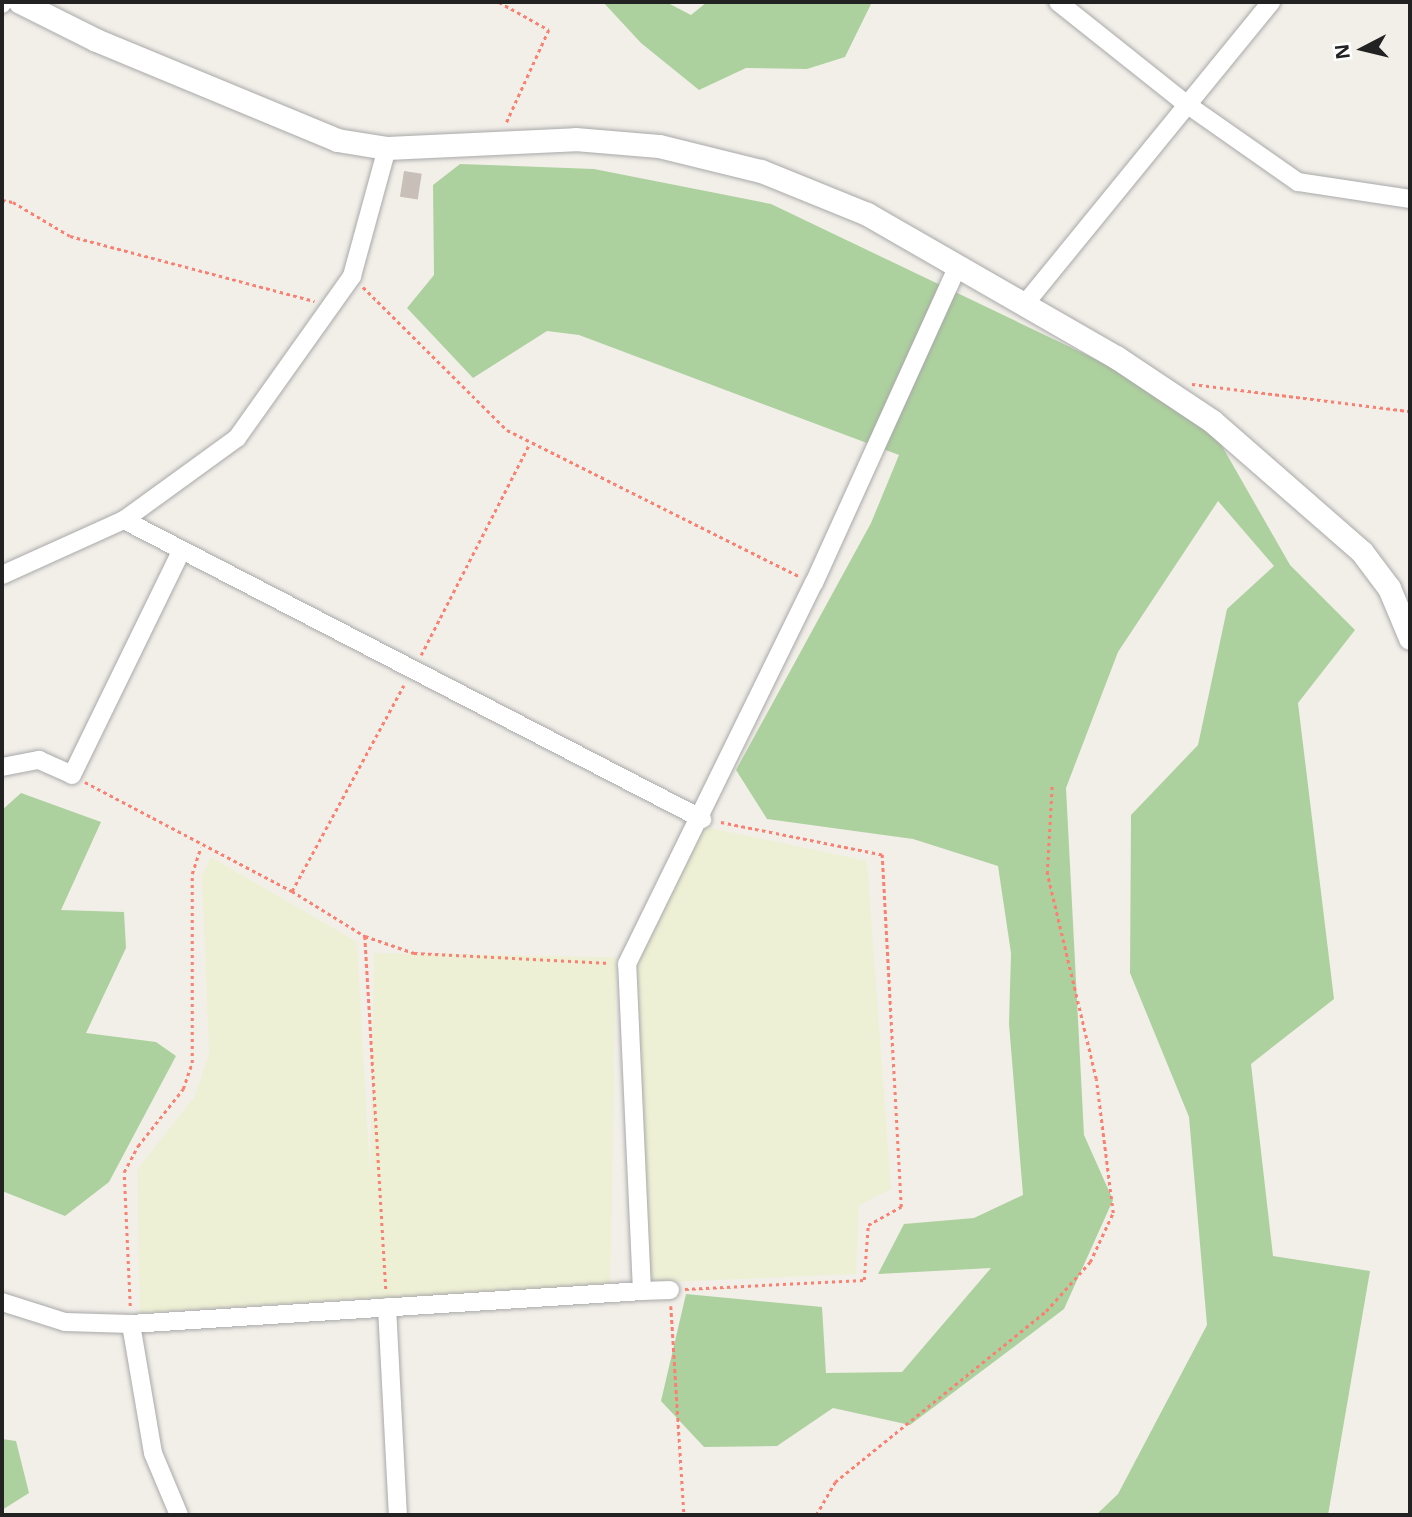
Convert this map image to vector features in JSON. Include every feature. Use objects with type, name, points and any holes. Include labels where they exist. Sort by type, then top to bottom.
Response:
[{"type":"street","points":[[20,2],[96,40],[310,130],[362,146],[387,148],[497,142],[608,141],[659,146],[761,171],[867,214],[1166,388],[1212,421],[1362,552],[1390,588],[1410,638]]},
{"type":"street","points":[[1058,2],[1185,103],[1298,182],[1410,199]]},
{"type":"street","points":[[1024,304],[1185,103],[1270,2]]},
{"type":"street","points":[[2,575],[124,520],[237,438],[352,276],[387,148]]},
{"type":"street","points":[[642,1291],[627,964],[702,820],[814,583],[958,266]]},
{"type":"street","points":[[124,520],[181,552],[702,820]]},
{"type":"street","points":[[2,766],[38,760],[72,775],[181,552]]},
{"type":"street","points":[[2,1302],[65,1322],[131,1324],[670,1290]]},
{"type":"street","points":[[387,1307],[398,1515]]},
{"type":"street","points":[[131,1324],[153,1453],[179,1515]]},
{"type":"path","points":[[497,142],[549,30],[499,2]]},
{"type":"path","points":[[2,200],[13,202],[70,236],[331,305]]},
{"type":"path","points":[[352,276],[506,430],[814,583]]},
{"type":"path","points":[[1166,388],[1180,382],[1410,411]]},
{"type":"path","points":[[72,775],[201,847],[292,891],[365,936],[414,953],[627,964]]},
{"type":"path","points":[[816,1515],[835,1482],[1046,1311],[1090,1262],[1113,1213],[1096,1079],[1047,874],[1052,785]]},
{"type":"path","points":[[684,1515],[670,1290],[864,1280],[868,1225],[901,1207],[882,855],[702,820]]},
{"type":"path","points":[[131,1324],[124,1239],[124,1172],[138,1146],[183,1088],[192,1063],[192,874],[201,847]]},
{"type":"path","points":[[365,936],[387,1307]]},
{"type":"green space","points":[[603,2],[666,2],[691,15],[707,2],[872,2],[845,57],[807,69],[746,68],[699,90],[641,43]]},
{"type":"green space","points":[[460,164],[594,169],[771,204],[1137,379],[1218,439],[1290,565],[1355,630],[1298,703],[1334,999],[1251,1064],[1273,1256],[1370,1271],[1328,1515],[1096,1515],[1118,1494],[1207,1325],[1189,1117],[1130,973],[1131,815],[1198,745],[1227,609],[1274,566],[1218,501],[1118,652],[1066,788],[1084,1135],[1113,1200],[1064,1309],[910,1425],[833,1408],[777,1446],[704,1447],[661,1401],[686,1294],[822,1307],[826,1373],[902,1372],[991,1268],[878,1274],[904,1224],[974,1218],[1023,1195],[1009,1024],[1011,953],[998,866],[913,839],[767,819],[736,770],[871,523],[899,455],[579,335],[547,331],[473,378],[407,308],[434,275],[433,185]]},
{"type":"green space","points":[[21,793],[101,822],[61,910],[124,912],[126,948],[86,1033],[156,1042],[176,1056],[109,1182],[65,1216],[2,1191],[2,810]]},
{"type":"green space","points":[[701,826],[867,861],[891,1189],[859,1205],[856,1274],[650,1283],[635,966]]},
{"type":"green space","points":[[211,857],[357,942],[377,1298],[140,1313],[137,1170],[195,1096],[209,1053],[202,876]]},
{"type":"green space","points":[[374,953],[616,957],[610,1303],[368,1299]]},
{"type":"green space","points":[[2,1439],[16,1441],[29,1493],[2,1510]]},
{"type":"building","points":[[404,171],[422,174],[418,199],[400,197]]}]
